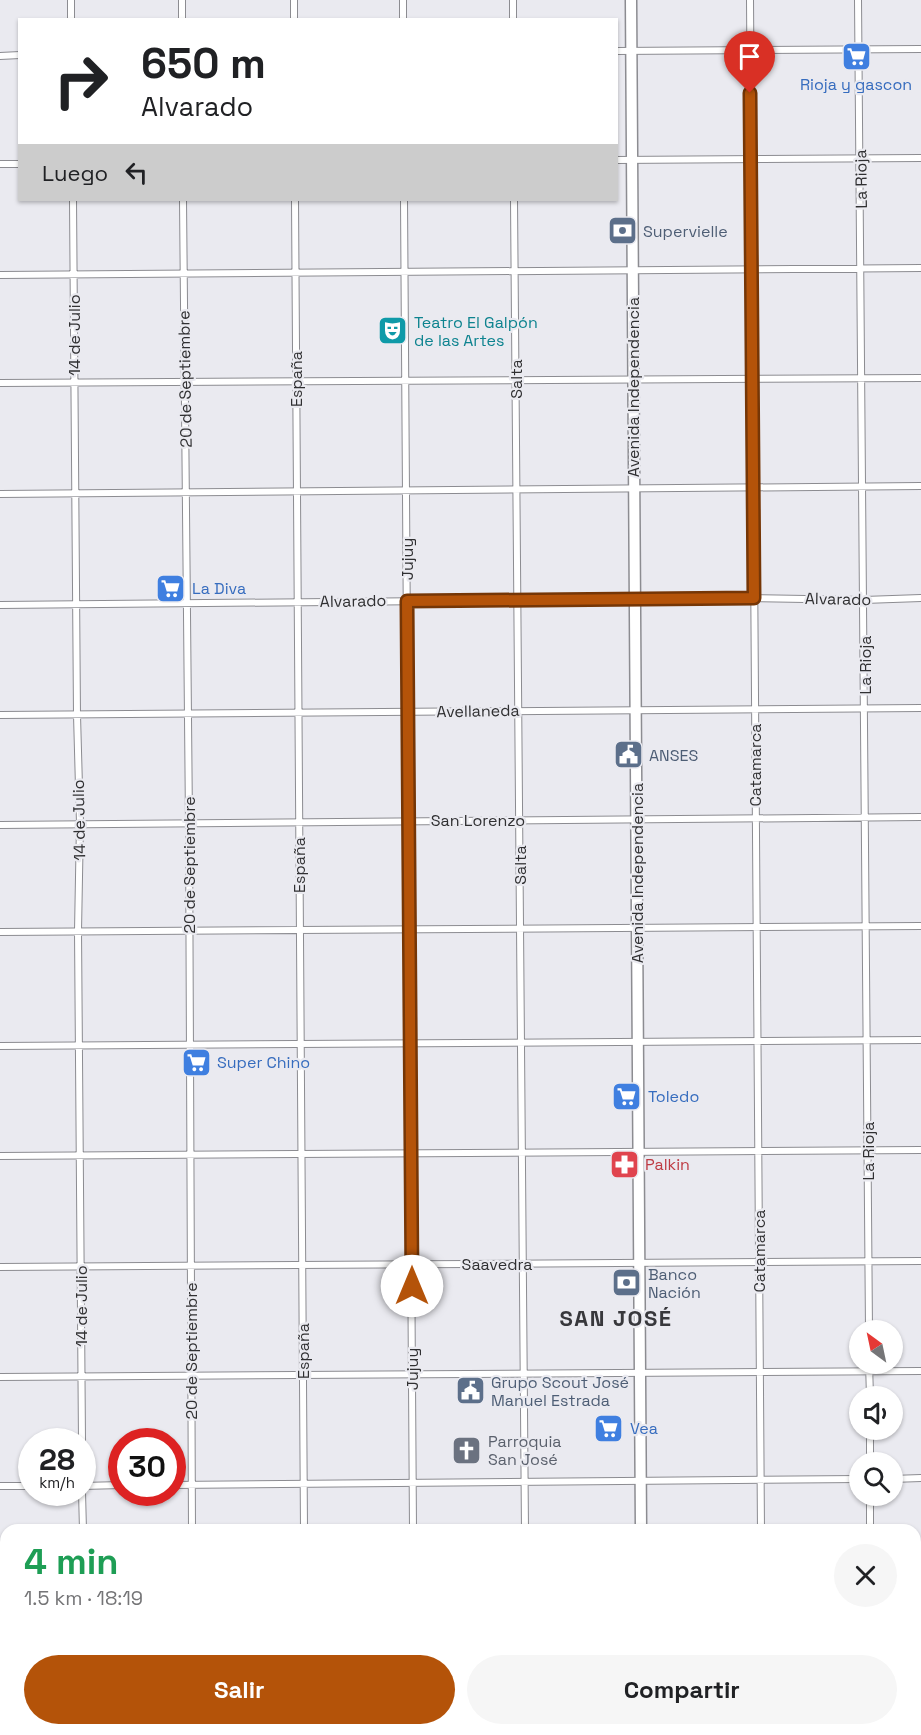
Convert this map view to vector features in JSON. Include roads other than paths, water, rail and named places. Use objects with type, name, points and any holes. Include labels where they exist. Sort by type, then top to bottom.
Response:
[{"type":"main road","name":"Avenida Independencia","points":[[630,0],[641,1524]]},
{"type":"street","points":[[71,0],[71,18]]},
{"type":"street","points":[[182,0],[182,18]]},
{"type":"street","points":[[294,0],[294,18]]},
{"type":"street","points":[[403,0],[403,18]]},
{"type":"street","points":[[513,0],[513,18]]},
{"type":"street","name":"Catamarca","points":[[750,0],[761,1524]]},
{"type":"street","name":"La Rioja","points":[[858,0],[864,487],[869,1320]]},
{"type":"street","points":[[618,51],[921,49]]},
{"type":"street","points":[[0,56],[18,56]]},
{"type":"street","points":[[618,160],[921,158]]},
{"type":"street","points":[[0,164],[18,164]]},
{"type":"street","name":"14 de Julio","points":[[73,201],[80,823],[78,931],[82,1428]]},
{"type":"street","name":"20 de Septiembre","points":[[183,201],[189,822],[192,1524]]},
{"type":"street","name":"España","points":[[295,201],[304,1524]]},
{"type":"street","name":"Jujuy","points":[[404,201],[414,1524]]},
{"type":"street","name":"Salta","points":[[514,201],[525,1524]]},
{"type":"street","points":[[0,275],[921,268]]},
{"type":"street","points":[[0,383],[921,378]]},
{"type":"street","points":[[0,494],[921,486]]},
{"type":"street","name":"Alvarado","points":[[0,604],[921,598]]},
{"type":"street","name":"Avellaneda","points":[[0,715],[921,708]]},
{"type":"street","name":"San Lorenzo","points":[[0,825],[921,817]]},
{"type":"street","points":[[0,932],[921,926]]},
{"type":"street","points":[[0,1047],[921,1040]]},
{"type":"street","points":[[0,1156],[921,1149]]},
{"type":"street","name":"Saavedra","points":[[0,1267],[921,1261]]},
{"type":"street","points":[[0,1377],[760,1372],[849,1368]]},
{"type":"street","points":[[903,1370],[921,1371]]},
{"type":"street","points":[[903,1479],[921,1478]]},
{"type":"street","points":[[186,1485],[849,1479]]},
{"type":"street","points":[[0,1486],[18,1486]]},
{"type":"street","points":[[82,1506],[83,1524]]},
{"type":"street","points":[[870,1506],[870,1524]]},
{"type":"place","name":"Rioja y gascon","points":[[856,56]]},
{"type":"place","name":"Supervielle","points":[[622,231]]},
{"type":"place","name":"Teatro El Galpón de las Artes","points":[[393,331]]},
{"type":"place","name":"La Diva","points":[[171,588]]},
{"type":"place","name":"ANSES","points":[[628,755]]},
{"type":"place","name":"Super Chino","points":[[196,1062]]},
{"type":"place","name":"Toledo","points":[[627,1096]]},
{"type":"place","name":"Palkin","points":[[624,1164]]},
{"type":"place","name":"Banco Nación","points":[[627,1283]]},
{"type":"place","name":"Grupo Scout José Manuel Estrada","points":[[470,1391]]},
{"type":"place","name":"Vea","points":[[609,1428]]},
{"type":"place","name":"Parroquia San José","points":[[467,1450]]},
{"type":"district","name":"SAN JOSÉ","points":[[616,1318]]}]
